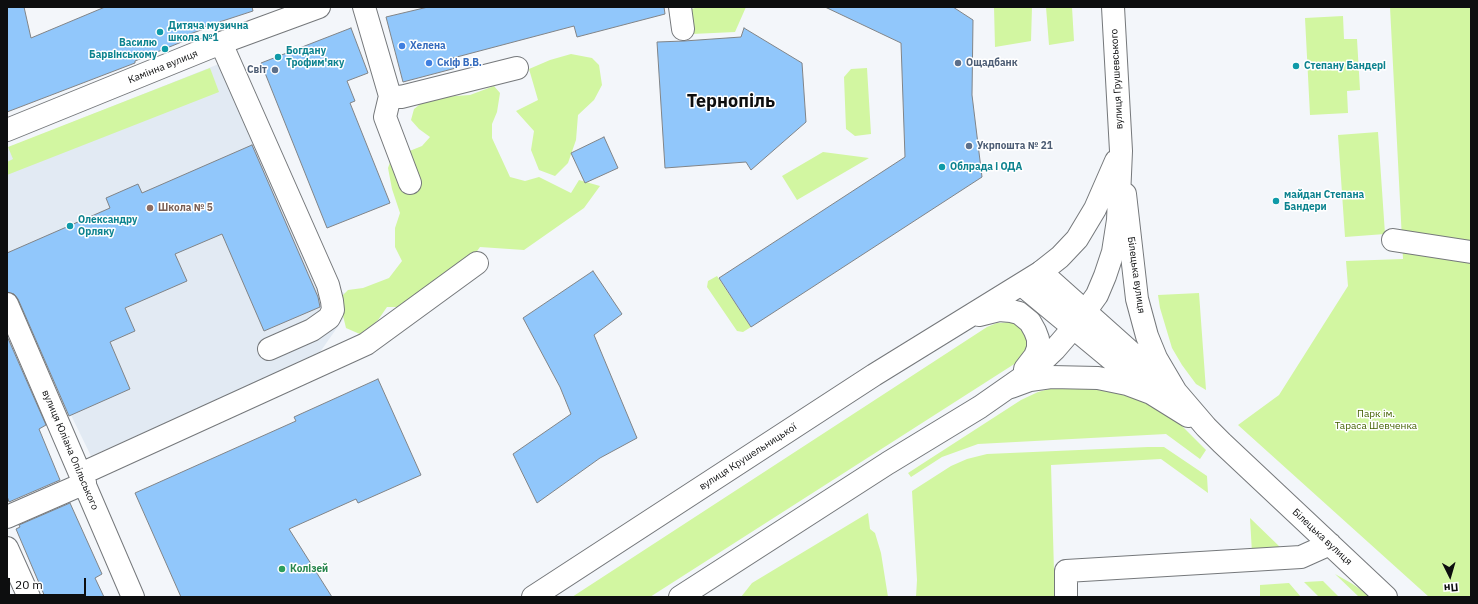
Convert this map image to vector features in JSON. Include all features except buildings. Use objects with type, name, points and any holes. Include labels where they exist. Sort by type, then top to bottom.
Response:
[{"type":"street","name":"Камінна вулиця","points":[[7,130],[221,43],[319,7]]},
{"type":"street","points":[[364,7],[390,96],[385,117],[410,183]]},
{"type":"street","points":[[680,7],[683,28]]},
{"type":"street","name":"вулиця Грушевського","points":[[1113,7],[1121,151]]},
{"type":"street","points":[[221,43],[328,285],[332,300],[333,310],[329,318],[312,330],[269,349]]},
{"type":"street","points":[[390,96],[401,97],[517,68]]},
{"type":"street","name":"вулиця Крушельницької","points":[[533,597],[874,375],[1022,285],[1060,257],[1077,239],[1095,209],[1121,151]]},
{"type":"street","name":"вулиця Крушельницької","points":[[680,597],[888,463],[980,407],[1033,370],[1055,349],[1080,319],[1096,295],[1105,276],[1113,252],[1118,220],[1121,151]]},
{"type":"street","name":"Білецька вулиця","points":[[1121,151],[1138,299],[1151,347],[1176,392],[1206,428],[1386,597]]},
{"type":"street","points":[[1393,240],[1471,252]]},
{"type":"street","points":[[7,517],[83,478],[366,344],[477,264]]},
{"type":"street","name":"Білецька вулиця","points":[[1040,272],[1080,319],[1151,392],[1206,428]]},
{"type":"street","name":"Білецька вулиця","points":[[1022,285],[1080,319],[1176,392]]},
{"type":"street","name":"вулиця Юліана Опільського","points":[[7,304],[133,597]]},
{"type":"street","name":"вулиця Крушельницької","points":[[964,319],[999,310],[1011,311],[1019,313],[1033,326],[1038,339],[1038,348],[1028,367],[1008,388]]},
{"type":"street","name":"Білецька вулиця","points":[[1008,388],[1030,380],[1051,377],[1072,377],[1098,378],[1127,384],[1151,392]]},
{"type":"street","points":[[1066,597],[1066,571],[1301,557],[1330,544]]},
{"type":"street","points":[[7,548],[28,597]]},
{"type":"shaded area","name":"Школа № 5","points":[[229,60],[328,285],[357,299],[318,355],[91,456],[71,415],[7,267],[7,148]]},
{"type":"green space","points":[[698,7],[746,7],[735,32],[692,34],[692,9]]},
{"type":"green space","points":[[994,7],[1032,7],[1031,41],[995,47]]},
{"type":"green space","points":[[1046,7],[1072,7],[1074,41],[1049,45]]},
{"type":"green space","name":"Парк ім. Тараса Шевченка","points":[[1390,7],[1471,7],[1471,597],[1429,597],[1238,425],[1279,395],[1348,286],[1346,261],[1403,259]]},
{"type":"green space","points":[[1343,16],[1344,39],[1357,39],[1360,90],[1347,91],[1348,113],[1310,115],[1305,18]]},
{"type":"green space","points":[[571,54],[592,58],[599,65],[602,85],[594,100],[578,115],[576,140],[568,163],[555,176],[539,170],[531,150],[534,131],[516,111],[538,100],[529,69],[550,60]]},
{"type":"green space","points":[[210,68],[219,92],[7,175],[7,162],[13,159],[8,147]]},
{"type":"green space","points":[[867,68],[871,134],[855,136],[846,129],[844,77],[851,69]]},
{"type":"green space","points":[[494,86],[500,93],[497,112],[492,124],[492,138],[510,177],[525,181],[539,177],[571,193],[579,180],[600,186],[584,208],[524,250],[480,247],[465,268],[406,307],[387,307],[378,320],[362,335],[346,328],[339,299],[348,290],[363,288],[389,278],[402,261],[395,247],[395,228],[400,213],[392,189],[388,168],[393,154],[407,152],[422,146],[430,137],[419,129],[411,120],[414,109],[428,98],[470,95]]},
{"type":"green space","points":[[1378,132],[1385,234],[1345,237],[1338,135]]},
{"type":"green space","points":[[823,152],[869,158],[797,200],[782,176]]},
{"type":"green space","points":[[717,276],[751,327],[743,332],[737,331],[707,287],[708,281]]},
{"type":"green space","points":[[1199,293],[1206,390],[1196,384],[1172,348],[1160,308],[1158,295]]},
{"type":"green space","points":[[1010,322],[1019,326],[1028,338],[1028,347],[1019,361],[650,597],[572,597],[987,327],[997,323]]},
{"type":"green space","points":[[1105,384],[1168,412],[1206,450],[1200,459],[1166,434],[978,444],[942,457],[911,477],[908,473],[1021,400],[1038,392],[1060,386]]},
{"type":"green space","points":[[1164,447],[1207,476],[1208,493],[1161,459],[1051,465],[1054,571],[1060,583],[1057,597],[916,597],[917,580],[912,491],[951,466],[967,459],[987,454]]},
{"type":"green space","points":[[868,513],[870,529],[875,533],[881,553],[888,597],[741,597],[752,583]]},
{"type":"green space","points":[[1250,518],[1280,547],[1275,552],[1252,553]]},
{"type":"green space","points":[[1335,574],[1351,583],[1372,597],[1359,597]]},
{"type":"green space","points":[[1323,581],[1339,597],[1319,597],[1304,582]]},
{"type":"green space","points":[[1289,583],[1301,597],[1260,597],[1260,585]]},
{"type":"place","name":"Дитяча музична школа №1","points":[[160,32]]},
{"type":"place","name":"Хелена","points":[[402,46]]},
{"type":"place","name":"Василю Барвінському","points":[[165,49]]},
{"type":"place","name":"Богдану Трофим'яку","points":[[278,57]]},
{"type":"place","name":"Скіф В.В.","points":[[429,63]]},
{"type":"place","name":"Ощадбанк","points":[[958,63]]},
{"type":"place","name":"Степану Бандері","points":[[1296,66]]},
{"type":"place","name":"Світ","points":[[275,70]]},
{"type":"place","name":"Укрпошта № 21","points":[[969,146]]},
{"type":"place","name":"Облрада і ОДА","points":[[942,167]]},
{"type":"place","name":"майдан Степана Бандери","points":[[1276,201]]},
{"type":"place","name":"Школа № 5","points":[[150,208]]},
{"type":"place","name":"Олександру Орляку","points":[[70,226]]},
{"type":"place","name":"Колізей","points":[[282,569]]},
{"type":"district","name":"Тернопіль","points":[[731,102]]}]
